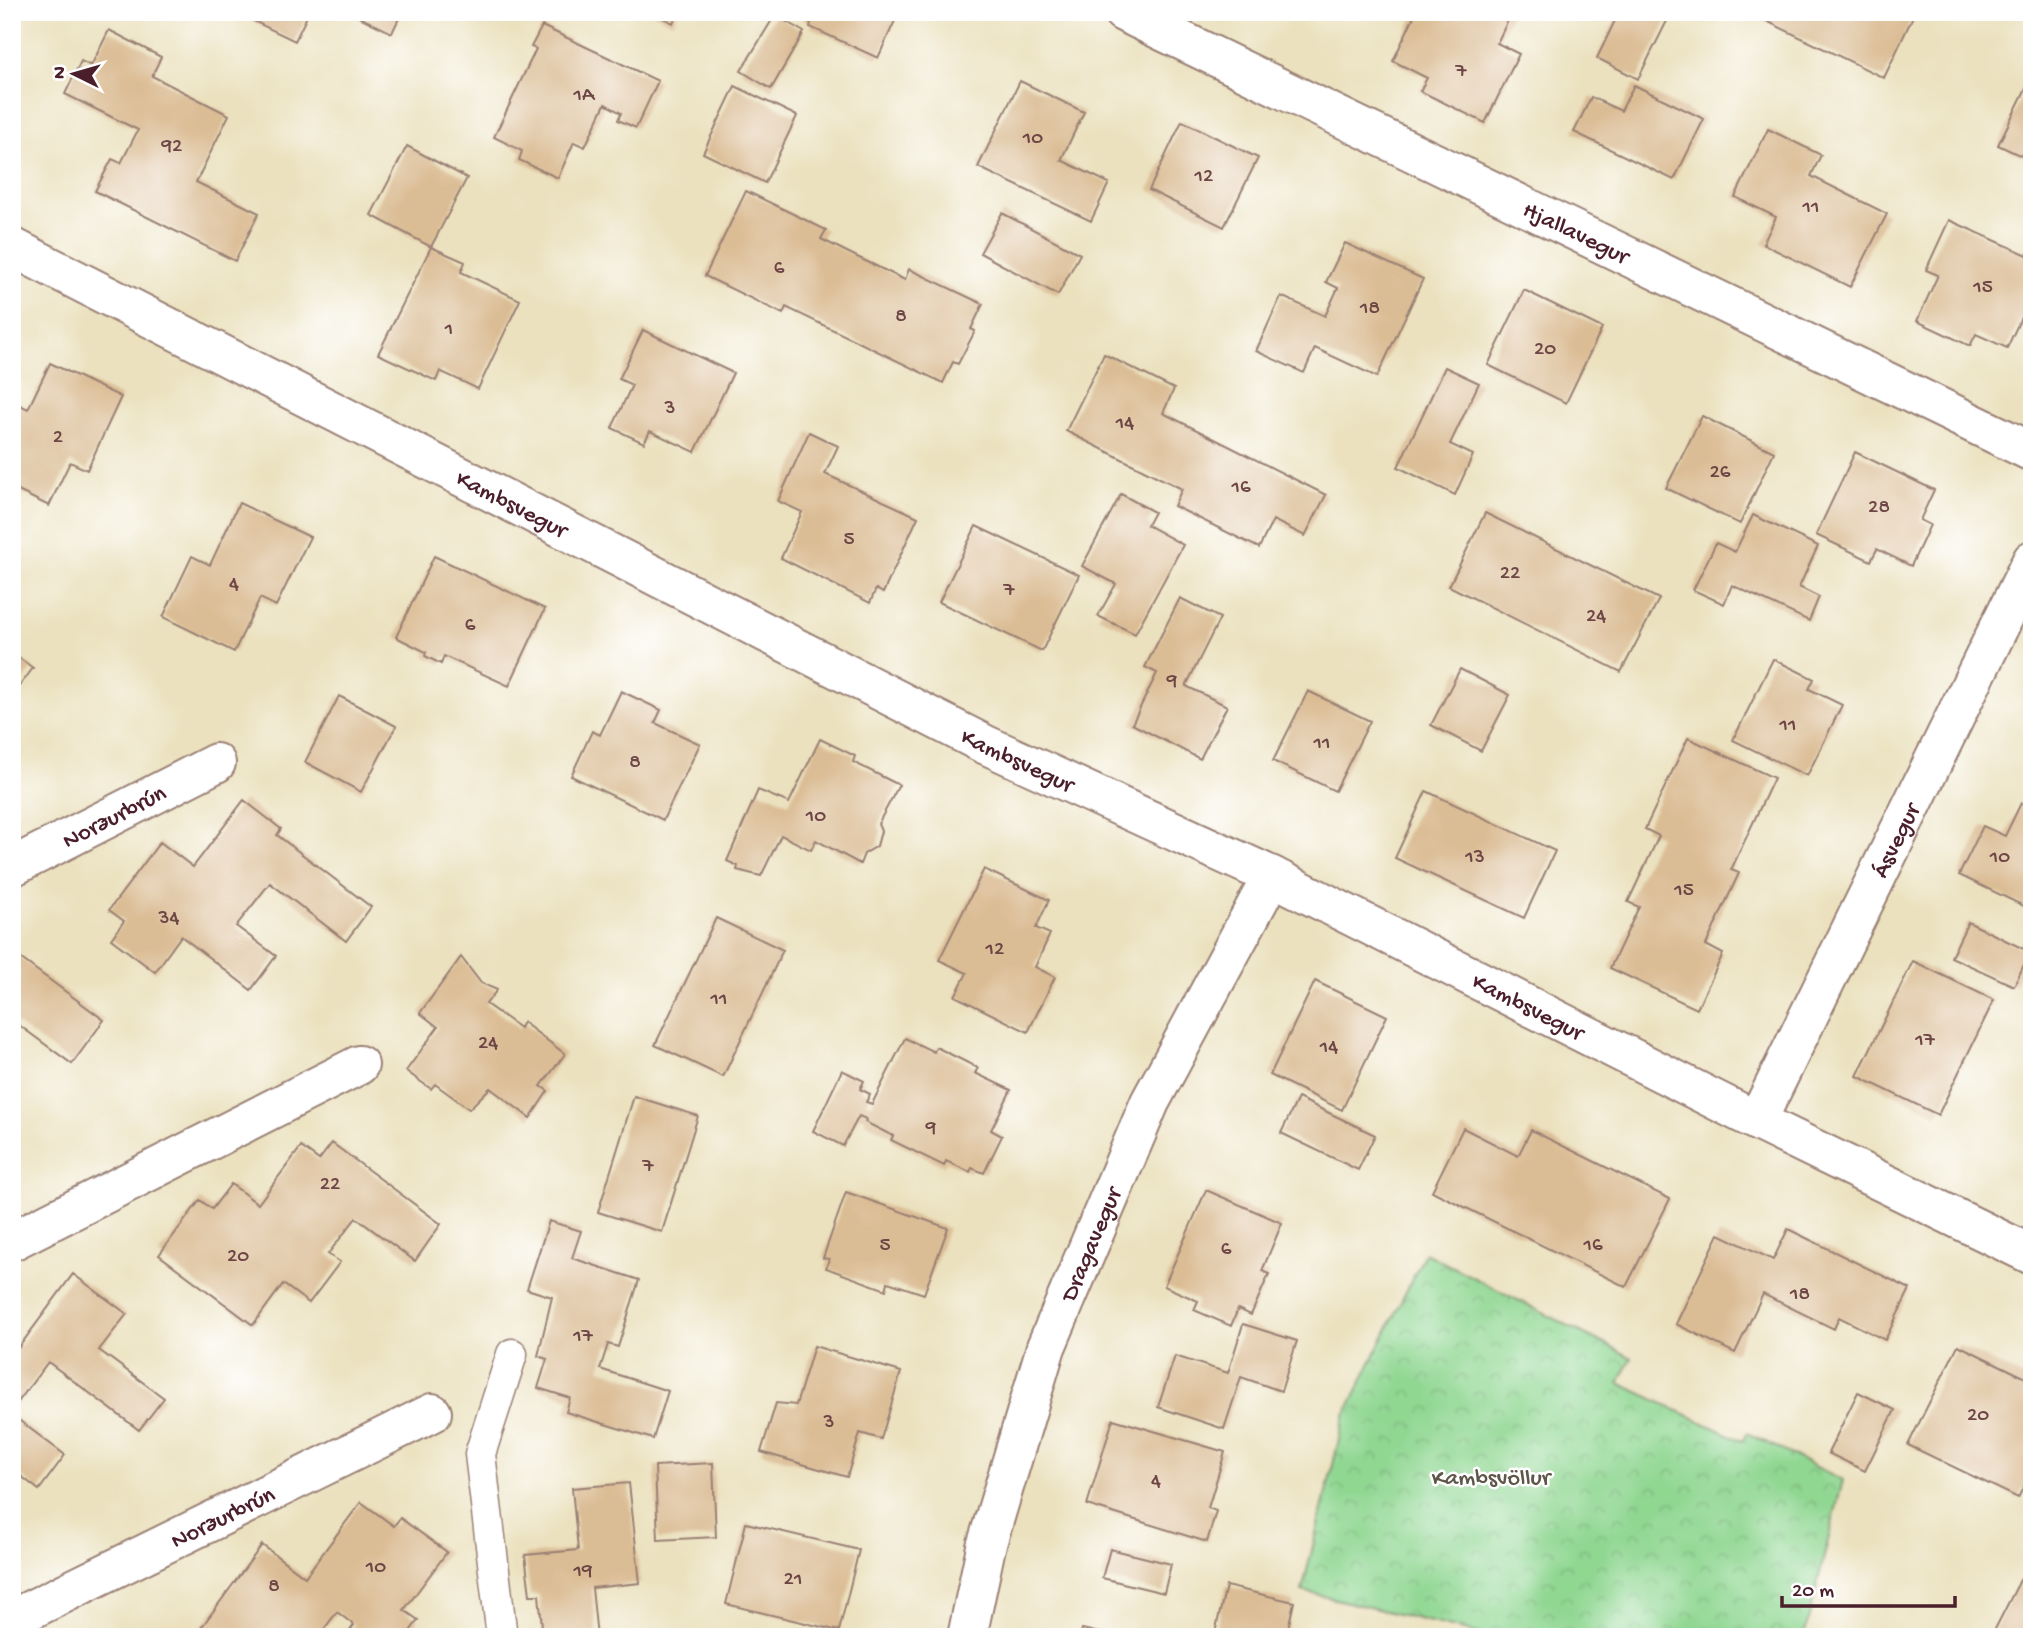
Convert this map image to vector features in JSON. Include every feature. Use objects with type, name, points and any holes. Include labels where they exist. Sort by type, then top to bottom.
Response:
[{"type":"street","name":"Hjallavegur","points":[[1123,12],[2032,452]]},
{"type":"street","name":"Kambsvegur","points":[[12,247],[984,744],[1272,876],[1757,1121],[2032,1255]]},
{"type":"street","name":"Ásvegur","points":[[1757,1121],[2032,560]]},
{"type":"street","name":"Norðurbrún","points":[[12,867],[216,763]]},
{"type":"street","name":"Dragavegur","points":[[967,1637],[986,1548],[1046,1347],[1150,1102],[1272,876]]},
{"type":"street","points":[[12,1241],[359,1065]]},
{"type":"street","name":"Norðurbrún","points":[[12,1619],[432,1413]]},
{"type":"lane","points":[[502,1637],[480,1454],[512,1354]]},
{"type":"green space","name":"Kambsvöllur","points":[[1425,1253],[1632,1358],[1619,1383],[1742,1441],[1747,1433],[1843,1480],[1804,1637],[1493,1637],[1302,1591],[1345,1415]]},
{"type":"building","points":[[235,12],[309,12],[295,41]]},
{"type":"building","points":[[349,12],[402,12],[392,33]]},
{"type":"building","points":[[651,12],[678,12],[673,23]]},
{"type":"building","points":[[806,12],[899,12],[878,58],[810,27],[811,23],[803,19]]},
{"type":"building","points":[[1416,12],[1512,12],[1497,43],[1519,54],[1485,123],[1420,91],[1427,78],[1393,61]]},
{"type":"building","points":[[1619,12],[1654,12],[1668,19],[1638,79],[1597,58]]},
{"type":"building","points":[[1748,12],[1915,12],[1884,78]]},
{"type":"building","points":[[775,15],[804,32],[771,89],[741,71]]},
{"type":"building","points":[[542,26],[658,81],[636,128],[618,120],[621,113],[605,104],[585,147],[574,142],[558,178],[519,160],[522,151],[494,137],[536,49],[531,47]]},
{"type":"building","points":[[109,30],[161,57],[152,76],[229,115],[196,182],[259,213],[235,261],[95,191],[112,159],[121,163],[138,130],[65,94],[81,61],[91,66]]},
{"type":"building","points":[[2032,76],[2032,161],[1998,145]]},
{"type":"building","points":[[1020,81],[1084,112],[1061,160],[1109,183],[1091,221],[978,167]]},
{"type":"building","points":[[1634,85],[1704,119],[1674,180],[1574,132],[1591,97],[1621,111]]},
{"type":"building","points":[[735,86],[797,116],[765,183],[703,153]]},
{"type":"building","points":[[1182,121],[1258,158],[1224,227],[1149,190]]},
{"type":"building","points":[[1768,129],[1821,155],[1811,176],[1887,214],[1850,287],[1763,244],[1776,217],[1735,197]]},
{"type":"building","points":[[407,146],[467,178],[431,247],[371,215]]},
{"type":"building","points":[[746,191],[826,230],[821,239],[905,280],[909,269],[983,304],[971,329],[975,331],[958,364],[953,362],[943,383],[786,307],[783,314],[705,276]]},
{"type":"building","points":[[1002,213],[1080,254],[1058,295],[980,253]]},
{"type":"building","points":[[1949,220],[2032,257],[2032,294],[2007,348],[1976,334],[1970,346],[1917,321],[1938,275],[1926,270]]},
{"type":"building","points":[[1345,243],[1423,279],[1377,377],[1315,348],[1304,373],[1256,351],[1281,296],[1325,316],[1338,288],[1326,282]]},
{"type":"building","points":[[431,247],[465,262],[461,272],[520,300],[478,389],[440,371],[436,381],[378,354]]},
{"type":"building","points":[[1524,290],[1602,328],[1566,403],[1488,365]]},
{"type":"building","points":[[643,330],[733,373],[695,452],[650,431],[644,443],[612,428],[632,385],[619,379]]},
{"type":"building","points":[[1104,354],[1174,389],[1163,413],[1326,495],[1305,536],[1273,520],[1259,548],[1174,506],[1182,489],[1066,431]]},
{"type":"building","points":[[50,363],[121,397],[87,470],[70,462],[49,506],[12,488],[12,401],[28,409]]},
{"type":"building","points":[[1445,367],[1479,383],[1450,444],[1473,455],[1455,495],[1398,467]]},
{"type":"building","points":[[1702,416],[1774,452],[1740,524],[1666,488]]},
{"type":"building","points":[[809,432],[838,446],[825,474],[918,517],[883,593],[876,589],[870,603],[781,558],[802,512],[778,501]]},
{"type":"building","points":[[1855,452],[1934,490],[1920,520],[1930,525],[1911,566],[1877,549],[1871,561],[1816,535]]},
{"type":"building","points":[[1121,494],[1154,512],[1147,525],[1183,545],[1135,634],[1098,616],[1116,584],[1082,566]]},
{"type":"building","points":[[239,503],[310,537],[276,606],[260,598],[234,652],[163,617],[192,556],[210,565]]},
{"type":"building","points":[[1485,513],[1659,599],[1621,672],[1449,586]]},
{"type":"building","points":[[1753,515],[1818,546],[1799,587],[1819,597],[1809,621],[1732,585],[1724,604],[1693,590],[1716,543],[1735,552]]},
{"type":"building","points":[[976,526],[1079,575],[1042,651],[939,602]]},
{"type":"building","points":[[434,556],[545,609],[509,686],[444,656],[441,664],[425,656],[426,652],[396,637]]},
{"type":"building","points":[[1180,598],[1220,618],[1186,686],[1227,706],[1200,759],[1132,724],[1157,673],[1145,667]]},
{"type":"building","points":[[12,653],[33,668],[12,696]]},
{"type":"building","points":[[1773,659],[1814,679],[1809,689],[1842,705],[1807,776],[1733,740]]},
{"type":"building","points":[[1460,669],[1510,695],[1481,751],[1431,725]]},
{"type":"building","points":[[621,691],[661,710],[655,723],[700,744],[663,820],[571,776],[592,731],[600,735]]},
{"type":"building","points":[[1308,691],[1370,721],[1335,791],[1273,761]]},
{"type":"building","points":[[339,696],[396,726],[361,792],[305,762]]},
{"type":"building","points":[[1688,738],[1774,778],[1731,870],[1739,873],[1706,945],[1723,954],[1697,1009],[1610,968],[1639,907],[1628,902],[1659,836],[1645,829]]},
{"type":"building","points":[[820,739],[855,756],[853,762],[899,785],[878,824],[881,831],[877,846],[864,854],[860,864],[816,840],[811,850],[781,835],[761,876],[737,870],[738,866],[727,861],[758,790],[789,803]]},
{"type":"building","points":[[1426,791],[1555,851],[1524,918],[1395,858]]},
{"type":"building","points":[[244,800],[281,829],[277,835],[371,907],[346,941],[270,883],[236,926],[276,956],[251,990],[181,936],[155,972],[111,939],[124,921],[109,910],[160,842],[193,867]]},
{"type":"building","points":[[2021,803],[2032,808],[2032,910],[1959,875],[1983,826],[2005,836]]},
{"type":"building","points":[[984,869],[1049,900],[1036,928],[1050,934],[1035,967],[1055,977],[1028,1032],[955,996],[967,973],[939,960]]},
{"type":"building","points":[[716,918],[783,950],[723,1077],[655,1045]]},
{"type":"building","points":[[1968,922],[2030,952],[2014,986],[1951,957]]},
{"type":"building","points":[[12,952],[104,1020],[72,1064],[12,1020]]},
{"type":"building","points":[[461,957],[481,983],[497,990],[486,1004],[520,1028],[523,1022],[565,1054],[541,1086],[548,1091],[530,1118],[490,1088],[469,1109],[435,1084],[431,1089],[406,1071],[438,1027],[420,1013]]},
{"type":"building","points":[[1913,961],[1994,1000],[1938,1115],[1857,1076]]},
{"type":"building","points":[[1315,981],[1387,1016],[1342,1110],[1270,1075]]},
{"type":"building","points":[[905,1038],[934,1052],[936,1047],[978,1068],[975,1073],[1011,1090],[991,1130],[1002,1136],[984,1173],[972,1168],[970,1172],[946,1161],[944,1166],[891,1140],[893,1136],[865,1122],[866,1119],[859,1116],[843,1146],[813,1131],[842,1070],[864,1081],[860,1089],[870,1094],[866,1102],[872,1104]]},
{"type":"building","points":[[634,1096],[698,1116],[662,1232],[598,1212]]},
{"type":"building","points":[[1298,1098],[1375,1135],[1358,1170],[1281,1133]]},
{"type":"building","points":[[1463,1128],[1518,1156],[1531,1130],[1670,1199],[1626,1287],[1432,1191]]},
{"type":"building","points":[[332,1143],[441,1224],[415,1261],[356,1218],[328,1254],[340,1262],[309,1303],[283,1284],[253,1325],[159,1255],[200,1200],[212,1209],[231,1184],[258,1204],[301,1147],[319,1160]]},
{"type":"building","points":[[1206,1190],[1282,1223],[1262,1271],[1269,1274],[1251,1315],[1238,1309],[1231,1326],[1194,1310],[1198,1301],[1164,1286]]},
{"type":"building","points":[[846,1192],[948,1228],[924,1294],[888,1282],[886,1290],[826,1268],[829,1259],[823,1258]]},
{"type":"building","points":[[549,1221],[581,1231],[572,1258],[639,1280],[618,1347],[608,1344],[600,1369],[668,1391],[653,1439],[566,1412],[570,1398],[538,1388],[547,1359],[538,1356],[552,1297],[527,1289]]},
{"type":"building","points":[[1788,1229],[1910,1289],[1885,1340],[1839,1317],[1834,1329],[1763,1294],[1735,1353],[1676,1324],[1719,1234],[1773,1260]]},
{"type":"building","points":[[73,1274],[127,1314],[99,1350],[164,1398],[139,1430],[48,1362],[12,1410],[12,1342],[19,1347]]},
{"type":"building","points":[[1243,1324],[1297,1341],[1281,1391],[1241,1377],[1224,1429],[1158,1407],[1175,1356],[1228,1373]]},
{"type":"building","points":[[1958,1345],[2032,1381],[2032,1470],[2018,1498],[1908,1445]]},
{"type":"building","points":[[814,1346],[901,1372],[881,1439],[860,1433],[847,1477],[761,1452],[776,1403],[796,1405]]},
{"type":"building","points":[[1858,1392],[1895,1410],[1865,1471],[1828,1453]]},
{"type":"building","points":[[12,1415],[65,1455],[39,1490],[12,1469]]},
{"type":"building","points":[[1113,1419],[1225,1452],[1208,1508],[1216,1511],[1207,1542],[1087,1505]]},
{"type":"building","points":[[713,1463],[716,1537],[658,1540],[655,1466]]},
{"type":"building","points":[[629,1483],[640,1583],[592,1588],[597,1637],[543,1637],[539,1595],[530,1595],[525,1555],[578,1550],[572,1488]]},
{"type":"building","points":[[361,1502],[394,1526],[400,1518],[447,1552],[404,1610],[418,1620],[406,1637],[356,1637],[349,1632],[354,1625],[337,1612],[318,1637],[195,1636],[262,1545],[305,1577]]},
{"type":"building","points":[[746,1523],[859,1550],[839,1631],[726,1604]]},
{"type":"building","points":[[1110,1549],[1171,1564],[1164,1593],[1102,1578]]},
{"type":"building","points":[[2020,1580],[2032,1586],[2032,1637],[1991,1637]]},
{"type":"building","points":[[1226,1586],[1294,1602],[1286,1637],[1214,1637]]},
{"type":"building","points":[[1082,1629],[1113,1636],[1113,1637],[1080,1637]]}]
